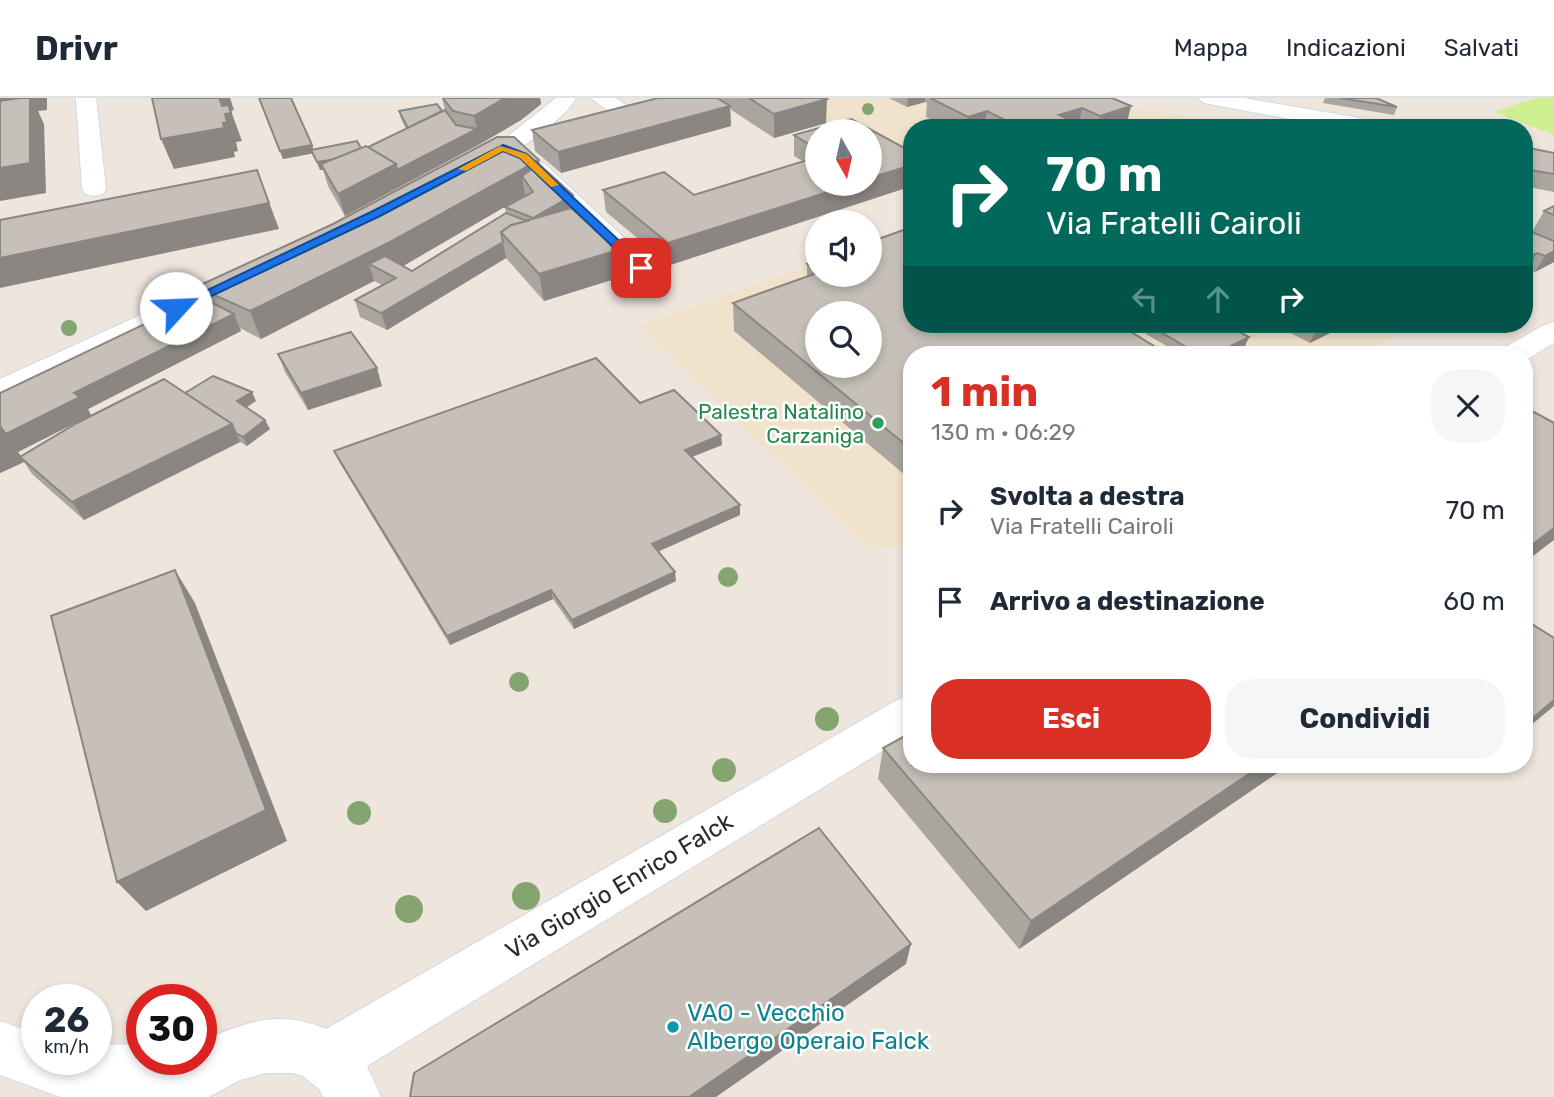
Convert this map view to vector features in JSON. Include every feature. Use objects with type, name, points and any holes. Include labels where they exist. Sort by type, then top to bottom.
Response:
[{"type":"street","points":[[86,98],[94,189]]},
{"type":"street","points":[[454,173],[509,145],[563,104],[566,98]]},
{"type":"street","points":[[1209,98],[1327,119]]},
{"type":"street","points":[[602,109],[627,114],[653,107]]},
{"type":"street","points":[[509,145],[565,129]]},
{"type":"street","points":[[509,145],[641,268]]},
{"type":"street","points":[[0,391],[276,261]]},
{"type":"street","points":[[1528,346],[1554,331]]},
{"type":"street","name":"Via Giorgio Enrico Falck","points":[[340,1078],[903,718]]},
{"type":"street","points":[[0,1048],[73,1074],[181,1083],[233,1052],[268,1044],[299,1047],[340,1078]]},
{"type":"shaded area","points":[[815,98],[1086,98],[1199,119],[903,119],[903,163],[882,143],[882,119],[822,119],[795,103]]},
{"type":"shaded area","points":[[805,267],[805,287],[880,287],[903,314],[903,333],[1401,333],[1375,346],[903,346],[903,548],[865,545],[638,326]]},
{"type":"green space","points":[[1536,98],[1554,98],[1554,135],[1533,127],[1533,119],[1512,119],[1494,112]]},
{"type":"building","points":[[30,98],[30,163],[0,168],[0,101]]},
{"type":"building","points":[[152,98],[219,98],[222,106],[228,105],[231,113],[225,114],[227,122],[223,123],[224,128],[161,139]]},
{"type":"building","points":[[259,98],[291,98],[312,145],[280,151]]},
{"type":"building","points":[[443,98],[505,98],[474,116],[453,111]]},
{"type":"building","points":[[658,98],[717,98],[730,106],[558,152],[532,130]]},
{"type":"building","points":[[749,98],[825,98],[827,99],[774,114]]},
{"type":"building","points":[[930,98],[1112,98],[1131,106],[1100,116],[1082,108],[1059,115],[1068,119],[1003,119],[987,111],[968,117]]},
{"type":"building","points":[[1340,98],[1376,98],[1397,107]]},
{"type":"building","points":[[437,104],[442,111],[408,128],[399,111]]},
{"type":"building","points":[[445,110],[456,125],[477,129],[397,170],[396,164],[368,147]]},
{"type":"building","points":[[805,132],[805,142],[794,135]]},
{"type":"building","points":[[882,136],[903,147],[903,168],[882,174]]},
{"type":"building","points":[[497,137],[514,137],[539,160],[390,242],[250,311],[196,287],[333,224]]},
{"type":"building","points":[[357,141],[361,148],[336,159],[317,162],[311,150]]},
{"type":"building","points":[[366,146],[396,164],[338,194],[321,164]]},
{"type":"building","points":[[1533,149],[1554,153],[1554,174],[1533,170]]},
{"type":"building","points":[[805,161],[805,196],[815,196],[668,243],[603,190],[664,172],[694,195]]},
{"type":"building","points":[[539,164],[573,195],[533,218],[505,207],[533,192],[522,176]]},
{"type":"building","points":[[257,170],[269,203],[0,258],[0,220]]},
{"type":"building","points":[[1554,206],[1554,215],[1544,211]]},
{"type":"building","points":[[571,208],[618,250],[539,274],[501,232],[511,225]]},
{"type":"building","points":[[506,213],[527,221],[511,225],[501,232],[503,242],[381,313],[355,300],[396,278],[369,264],[385,256],[412,271]]},
{"type":"building","points":[[903,230],[903,333],[1133,333],[1154,346],[903,346],[903,443],[824,378],[882,378],[882,301],[805,301],[805,362],[733,303],[805,277],[805,287],[882,287],[882,238]]},
{"type":"building","points":[[1533,233],[1554,241],[1554,251],[1545,256],[1537,253],[1533,255]]},
{"type":"building","points":[[201,297],[234,314],[74,393],[80,397],[6,434],[0,426],[0,393]]},
{"type":"building","points":[[351,332],[377,368],[301,393],[278,354]]},
{"type":"building","points":[[1163,333],[1241,333],[1249,337],[1231,346],[1185,346]]},
{"type":"building","points":[[596,358],[640,403],[674,390],[721,435],[685,450],[740,505],[652,544],[675,572],[572,620],[551,590],[447,636],[334,451]]},
{"type":"building","points":[[213,376],[252,392],[237,401],[265,420],[243,437],[236,433],[232,424],[185,393]]},
{"type":"building","points":[[164,379],[232,424],[72,502],[20,457],[77,423]]},
{"type":"building","points":[[1533,413],[1554,423],[1554,528],[1533,544]]},
{"type":"building","points":[[175,570],[266,810],[117,882],[51,616]]},
{"type":"building","points":[[1533,625],[1554,638],[1554,700],[1533,718]]},
{"type":"building","points":[[903,737],[903,771],[883,748]]},
{"type":"building","points":[[904,773],[1250,773],[1031,921]]},
{"type":"building","name":"VAO - Vecchio Albergo Operaio Falck","points":[[819,828],[911,944],[689,1097],[410,1097],[414,1073]]},
{"type":"slow traffic","points":[[463,169],[503,148],[523,156],[554,185]]},
{"type":"place","name":"Palestra Natalino Carzaniga","points":[[878,423]]},
{"type":"place","name":"VAO - Vecchio Albergo Operaio Falck","points":[[673,1027]]},
{"type":"route","points":[[176,308],[376,214],[503,148],[523,156],[641,268]]}]
